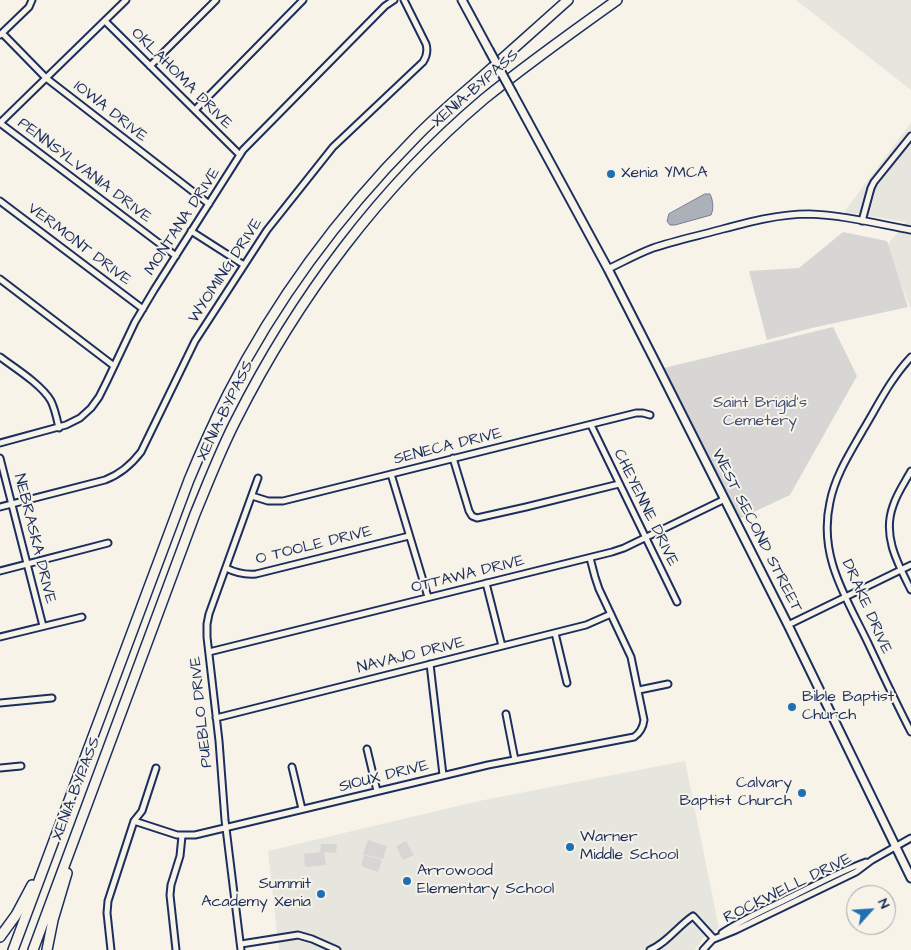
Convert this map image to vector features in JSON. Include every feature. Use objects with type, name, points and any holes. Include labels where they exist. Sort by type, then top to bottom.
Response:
[{"type":"highway","name":"XENIA BYPASS","points":[[13,950],[189,480],[229,393],[259,340],[282,302],[337,225],[414,138],[568,0]]},
{"type":"highway","name":"XENIA BYPASS","points":[[33,950],[216,463],[236,420],[273,352],[326,271],[357,230],[429,150],[483,100],[530,62],[617,0]]},
{"type":"highway","points":[[47,950],[53,920],[66,878],[134,679]]},
{"type":"highway","points":[[0,937],[31,888],[79,765],[92,739]]},
{"type":"main road","name":"WEST SECOND STREET","points":[[462,0],[608,269],[788,626],[911,878]]},
{"type":"street","points":[[1,34],[29,7],[32,0]]},
{"type":"street","points":[[0,123],[126,0]]},
{"type":"street","points":[[150,66],[216,0]]},
{"type":"street","points":[[195,110],[303,0]]},
{"type":"street","name":"MONTANA DRIVE","points":[[0,443],[60,428],[80,418],[91,408],[99,397],[142,309],[240,155],[385,6],[394,0]]},
{"type":"street","name":"WYOMING DRIVE","points":[[0,507],[105,480],[120,473],[129,466],[141,452],[195,340],[266,230],[333,147],[423,62],[427,52],[426,44],[404,0]]},
{"type":"street","name":"OKLAHOMA DRIVE","points":[[105,21],[240,155]]},
{"type":"street","name":"IOWA DRIVE","points":[[1,34],[46,78],[209,204]]},
{"type":"street","name":"PENNSYLVANIA DRIVE","points":[[0,123],[176,256]]},
{"type":"street","points":[[862,221],[871,188],[911,136]]},
{"type":"street","name":"VERMONT DRIVE","points":[[0,201],[142,309]]},
{"type":"street","points":[[608,269],[660,246],[764,218],[809,214],[834,216],[911,230]]},
{"type":"street","points":[[191,231],[244,265]]},
{"type":"street","points":[[0,280],[114,366]]},
{"type":"street","points":[[0,357],[46,394],[55,410],[60,428]]},
{"type":"street","name":"DRAKE DRIVE","points":[[911,357],[895,376],[844,463],[832,492],[827,517],[829,552],[834,570],[911,732]]},
{"type":"street","name":"SENECA DRIVE","points":[[252,496],[268,501],[283,501],[636,413],[650,415]]},
{"type":"street","name":"CHEYENNE DRIVE","points":[[591,424],[677,602]]},
{"type":"street","name":"NEBRASKA DRIVE","points":[[0,458],[43,626]]},
{"type":"street","points":[[453,458],[469,511],[472,516],[477,518],[619,484]]},
{"type":"street","points":[[911,471],[897,496],[889,522],[892,549],[911,590]]},
{"type":"street","points":[[391,474],[428,597]]},
{"type":"street","name":"PUEBLO DRIVE","points":[[241,947],[226,828],[206,632],[209,614],[258,478]]},
{"type":"street","name":"OTTAWA DRIVE","points":[[209,652],[617,551],[724,499]]},
{"type":"street","name":"O TOOLE DRIVE","points":[[226,568],[234,572],[256,574],[409,536]]},
{"type":"street","points":[[0,571],[108,543]]},
{"type":"street","points":[[590,558],[599,589],[631,656],[639,690],[668,684]]},
{"type":"street","points":[[788,626],[911,565]]},
{"type":"street","points":[[486,583],[502,646]]},
{"type":"street","name":"NAVAJO DRIVE","points":[[216,718],[586,625],[611,614]]},
{"type":"street","points":[[0,637],[82,617]]},
{"type":"street","points":[[554,633],[567,683]]},
{"type":"street","points":[[430,664],[443,775]]},
{"type":"street","name":"SIOUX DRIVE","points":[[134,821],[182,836],[195,835],[443,775],[634,737],[640,732],[644,720],[639,690]]},
{"type":"street","points":[[0,703],[52,698]]},
{"type":"street","points":[[506,714],[515,760]]},
{"type":"street","points":[[368,748],[378,791]]},
{"type":"street","points":[[0,768],[21,766]]},
{"type":"street","points":[[292,767],[302,809]]},
{"type":"street","points":[[111,950],[107,907],[134,821],[142,811],[156,768]]},
{"type":"street","points":[[176,950],[170,895],[171,885],[180,856],[182,836]]},
{"type":"street","name":"ROCKWELL DRIVE","points":[[703,950],[714,939],[734,925],[851,867],[872,860],[911,838]]},
{"type":"street","points":[[650,950],[665,941],[684,922],[693,916],[714,939]]},
{"type":"street","points":[[241,947],[298,935],[337,950]]},
{"type":"shaded area","points":[[796,0],[911,0],[911,90]]},
{"type":"shaded area","points":[[911,123],[910,307],[886,247],[906,222],[844,212]]},
{"type":"shaded area","points":[[705,194],[710,194],[712,199],[711,215],[670,225],[667,221],[669,214]]},
{"type":"shaded area","name":"Warner Middle School","points":[[685,761],[719,928],[703,938],[695,950],[279,950],[268,851],[479,801]]},
{"type":"green space","points":[[843,232],[887,241],[908,307],[767,340],[749,271],[799,268]]},
{"type":"green space","name":"Saint Brigid’s Cemetery","points":[[833,327],[857,376],[790,495],[739,519],[664,368]]},
{"type":"green space","points":[[368,840],[387,846],[383,859],[363,854]]},
{"type":"green space","points":[[406,841],[414,855],[403,860],[396,846]]},
{"type":"green space","points":[[321,844],[337,844],[336,853],[324,852],[326,865],[305,867],[304,854],[320,852]]},
{"type":"green space","points":[[364,855],[382,860],[378,872],[361,866]]},
{"type":"place","name":"Xenia YMCA","points":[[611,174]]},
{"type":"place","name":"Bible Baptist Church","points":[[792,707]]},
{"type":"place","name":"Calvary Baptist Church","points":[[802,793]]},
{"type":"place","name":"Warner Middle School","points":[[570,847]]},
{"type":"place","name":"Arrowood Elementary School","points":[[407,881]]},
{"type":"place","name":"Summit Academy Xenia","points":[[321,894]]}]
